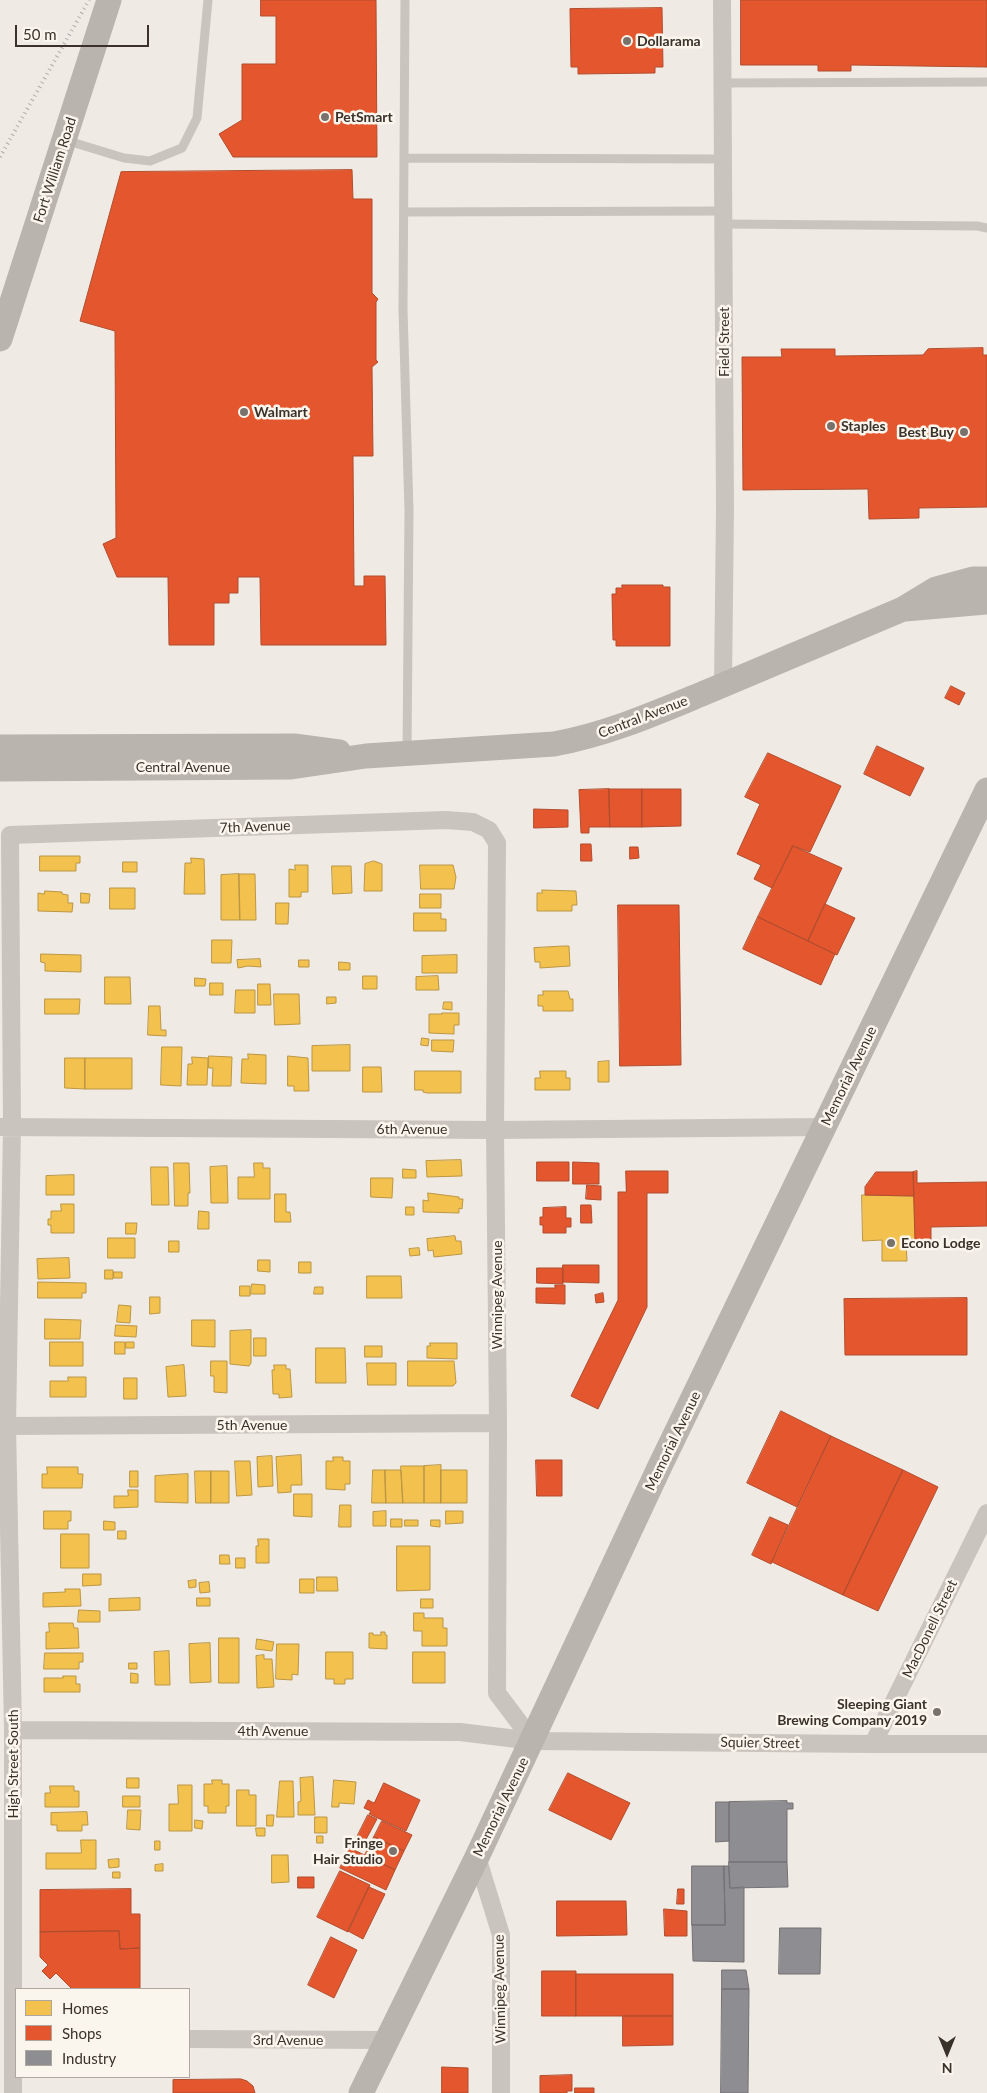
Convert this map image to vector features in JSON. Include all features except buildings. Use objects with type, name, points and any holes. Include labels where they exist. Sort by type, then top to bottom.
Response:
[{"type":"main road","name":"Fort William Road","points":[[0,339],[109,0]]},
{"type":"main road","name":"Central Avenue","points":[[0,768],[291,767],[366,756],[407,755],[554,744],[584,739],[613,730],[902,609],[940,607],[982,591]]},
{"type":"main road","name":"Central Avenue","points":[[0,747],[294,746],[366,756]]},
{"type":"main road","name":"Memorial Avenue","points":[[361,2093],[533,1741],[660,1466],[987,790]]},
{"type":"street","name":"Field Street","points":[[722,0],[725,488],[723,685]]},
{"type":"street","name":"7th Avenue","points":[[10,835],[446,820],[473,822],[489,830],[494,837]]},
{"type":"street","name":"High Street South","points":[[10,835],[6,1127],[7,1426],[13,1730],[15,2038],[13,2093]]},
{"type":"street","name":"Winnipeg Avenue","points":[[494,837],[497,843],[495,1130],[498,1423],[497,1693],[533,1741]]},
{"type":"street","name":"6th Avenue","points":[[6,1127],[495,1130],[825,1127]]},
{"type":"street","name":"5th Avenue","points":[[7,1426],[498,1423]]},
{"type":"street","name":"MacDonell Street","points":[[872,1744],[987,1513]]},
{"type":"street","name":"4th Avenue","points":[[13,1730],[460,1732],[533,1741]]},
{"type":"street","name":"Squier Street","points":[[533,1741],[987,1744]]},
{"type":"street","name":"Winnipeg Avenue","points":[[477,1857],[501,1935],[501,2093]]},
{"type":"street","name":"3rd Avenue","points":[[190,2039],[387,2040]]},
{"type":"lane","points":[[64,140],[124,158],[150,161],[182,148],[197,118],[208,0]]},
{"type":"lane","points":[[405,0],[403,309],[409,510],[407,755]]},
{"type":"lane","points":[[722,83],[987,82]]},
{"type":"lane","points":[[404,158],[723,160]]},
{"type":"lane","points":[[404,212],[723,217],[977,226],[987,228]]},
{"type":"railway","points":[[0,157],[89,0]]},
{"type":"place","name":"Dollarama","points":[[627,41]]},
{"type":"place","name":"PetSmart","points":[[325,117]]},
{"type":"place","name":"Walmart","points":[[244,412]]},
{"type":"place","name":"Staples","points":[[831,426]]},
{"type":"place","name":"Best Buy","points":[[964,432]]},
{"type":"place","name":"Econo Lodge","points":[[891,1243]]},
{"type":"place","name":"Sleeping Giant Brewing Company 2019","points":[[937,1712]]},
{"type":"place","name":"Fringe Hair Studio","points":[[393,1851]]}]
